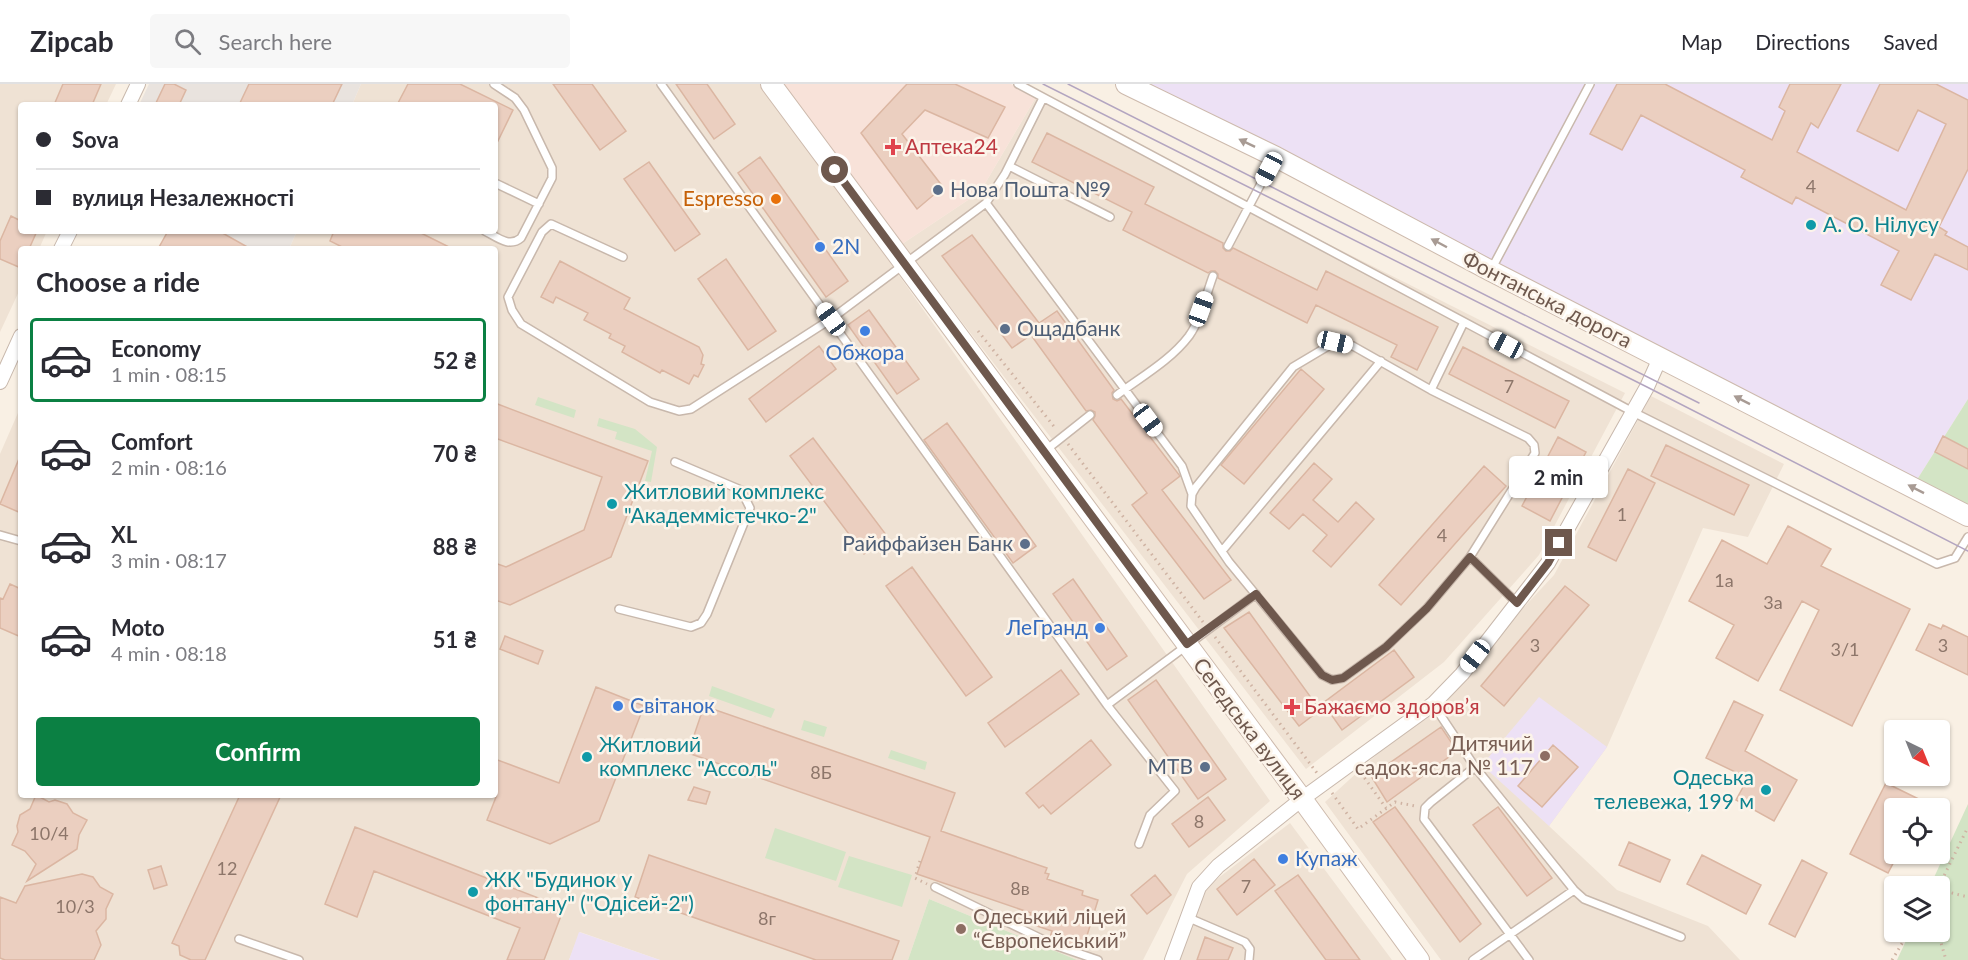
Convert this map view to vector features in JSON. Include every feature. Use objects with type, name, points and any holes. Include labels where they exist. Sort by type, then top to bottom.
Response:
[{"type":"main road","name":"Фонтанська дорога","points":[[1126,84],[1275,157],[1491,271],[1968,516]]},
{"type":"main road","name":"Сегедська вулиця","points":[[775,87],[1419,960]]},
{"type":"street","points":[[129,102],[138,84]]},
{"type":"street","points":[[0,382],[18,343]]},
{"type":"street","points":[[1172,960],[1199,887],[1218,866],[1302,799],[1433,704],[1462,674],[1548,563],[1633,412],[1660,358]]},
{"type":"lane","points":[[491,234],[510,243],[515,243],[521,238],[552,178],[552,168],[524,110],[515,98],[494,84]]},
{"type":"lane","points":[[661,84],[1107,705],[1174,791],[1150,814],[1139,844]]},
{"type":"lane","points":[[1018,84],[1633,412],[1938,564],[1955,558],[1968,537]]},
{"type":"lane","points":[[1491,271],[1590,84]]},
{"type":"lane","points":[[623,256],[551,224],[542,232],[508,297],[512,310],[521,324],[650,402],[679,411],[691,409],[831,319],[986,203],[1009,166],[1043,98]]},
{"type":"lane","points":[[1228,246],[1275,157]]},
{"type":"lane","points":[[1009,166],[1110,217]]},
{"type":"lane","points":[[498,184],[539,204]]},
{"type":"lane","points":[[986,203],[1182,466],[1192,494]]},
{"type":"lane","points":[[1118,394],[1164,360],[1189,335],[1212,276]]},
{"type":"lane","points":[[1431,390],[1464,322]]},
{"type":"lane","points":[[1335,342],[1353,346],[1381,362],[1431,390],[1528,438],[1534,445],[1535,453],[1470,557],[1427,608],[1386,647],[1343,678],[1332,680],[1322,675],[1222,551],[1191,506],[1192,494],[1196,486],[1293,367],[1335,342]]},
{"type":"lane","points":[[1222,551],[1381,362]]},
{"type":"lane","points":[[1044,451],[1090,415]]},
{"type":"lane","points":[[619,609],[691,627],[701,623],[707,614],[750,508],[741,490],[675,462]]},
{"type":"lane","points":[[0,535],[18,541]]},
{"type":"lane","points":[[1470,557],[1517,603]]},
{"type":"lane","points":[[1107,705],[1256,594]]},
{"type":"lane","points":[[1433,704],[1475,767],[1574,890],[1584,899],[1681,937]]},
{"type":"lane","points":[[1475,767],[1425,808],[1424,819],[1529,960]]},
{"type":"lane","points":[[935,887],[1054,945],[1098,960]]},
{"type":"lane","points":[[1473,960],[1574,890]]},
{"type":"lane","points":[[1189,918],[1245,942],[1250,949],[1249,960]]},
{"type":"lane","points":[[239,939],[299,960]]},
{"type":"path","points":[[975,328],[1062,436],[1358,828],[1395,802],[1425,808]]},
{"type":"path","points":[[1361,773],[1386,808]]},
{"type":"path","points":[[1945,876],[1968,826]]},
{"type":"path","points":[[920,861],[915,878],[935,887]]},
{"type":"path","points":[[1950,891],[1968,897]]},
{"type":"path","points":[[1892,960],[1904,942]]},
{"type":"path","points":[[1941,942],[1946,960]]},
{"type":"shaded area","points":[[0,84],[116,84],[107,102],[18,102],[18,234],[46,234],[40,246],[18,246],[18,293],[0,332]]},
{"type":"shaded area","points":[[149,84],[361,84],[353,102],[140,102]]},
{"type":"shaded area","points":[[361,84],[764,84],[1270,801],[1187,874],[1143,960],[1077,960],[929,899],[908,960],[660,960],[580,932],[569,960],[0,960],[0,454],[18,413],[18,798],[498,798],[498,246],[290,246],[296,234],[498,234],[498,102],[353,102]]},
{"type":"shaded area","points":[[785,84],[1011,84],[1036,97],[980,192],[902,244],[786,93]]},
{"type":"shaded area","points":[[1134,84],[1968,84],[1968,399],[1913,486]]},
{"type":"shaded area","points":[[1036,97],[1625,393],[1539,555],[1444,662],[1306,769],[902,244],[980,192]]},
{"type":"shaded area","points":[[172,234],[296,234],[290,246],[194,246]]},
{"type":"shaded area","points":[[1651,396],[1784,464],[1748,537],[1703,528],[1607,747],[1549,826],[1617,890],[1708,926],[1740,960],[1441,960],[1325,802],[1446,691],[1554,575]]},
{"type":"shaded area","name":"Дитячий садок-ясла № 117","points":[[1539,697],[1607,747],[1549,826],[1482,765]]},
{"type":"shaded area","points":[[1290,823],[1392,960],[1171,960],[1195,896]]},
{"type":"shaded area","points":[[579,932],[660,960],[569,960]]},
{"type":"green space","points":[[538,397],[576,410],[574,418],[535,405]]},
{"type":"green space","points":[[1968,399],[1968,515],[1913,486]]},
{"type":"green space","points":[[599,418],[635,429],[657,447],[651,482],[645,481],[652,451],[615,439],[617,432],[597,426]]},
{"type":"green space","points":[[712,686],[775,709],[771,718],[709,696]]},
{"type":"green space","points":[[804,720],[827,727],[824,737],[801,730]]},
{"type":"green space","points":[[891,750],[927,762],[925,770],[888,758]]},
{"type":"green space","points":[[1968,804],[1968,960],[1897,960],[1905,942],[1950,942],[1950,876],[1935,876],[1940,864],[1950,864],[1950,843]]},
{"type":"green space","points":[[775,828],[846,852],[836,881],[765,858]]},
{"type":"green space","points":[[849,856],[912,875],[902,907],[838,887]]},
{"type":"green space","name":"Одеський ліцей “Європейський”","points":[[929,899],[1077,960],[908,960]]},
{"type":"building","points":[[63,84],[101,84],[93,102],[55,102]]},
{"type":"building","points":[[165,84],[174,84],[186,90],[180,102],[156,102]]},
{"type":"building","points":[[249,84],[342,84],[333,102],[240,102]]},
{"type":"building","points":[[408,84],[460,84],[497,102],[399,102]]},
{"type":"building","points":[[553,84],[592,84],[626,131],[600,150]]},
{"type":"building","points":[[676,84],[707,84],[735,124],[714,139]]},
{"type":"building","points":[[907,84],[955,84],[1005,107],[988,138],[925,110],[902,134],[943,187],[917,209],[861,133]]},
{"type":"building","points":[[1617,84],[1665,84],[1772,140],[1785,111],[1779,107],[1790,84],[1841,84],[1818,128],[1811,123],[1797,152],[1906,210],[1946,124],[1918,110],[1898,151],[1857,131],[1880,84],[1936,84],[1968,100],[1968,169],[1939,227],[1947,232],[1945,235],[1968,247],[1968,270],[1935,254],[1911,300],[1881,285],[1899,251],[1796,197],[1792,204],[1741,177],[1745,170],[1641,115],[1622,150],[1590,134]]},
{"type":"building","points":[[498,103],[513,110],[498,141]]},
{"type":"building","points":[[1047,133],[1154,187],[1145,204],[1223,243],[1226,251],[1233,248],[1317,290],[1326,271],[1438,327],[1417,370],[1391,357],[1397,345],[1316,305],[1307,323],[1218,278],[1215,271],[1208,273],[1123,230],[1132,212],[1032,162]]},
{"type":"building","points":[[760,157],[848,281],[826,297],[738,173]]},
{"type":"building","points":[[649,162],[700,234],[675,251],[624,179]]},
{"type":"building","points":[[11,216],[18,220],[18,234],[36,234],[30,246],[18,246],[18,267],[0,259],[0,241]]},
{"type":"building","points":[[166,234],[224,234],[246,246],[160,246]]},
{"type":"building","points":[[333,234],[423,234],[447,246],[340,246],[330,241]]},
{"type":"building","points":[[972,235],[1039,323],[1057,311],[1114,390],[1113,399],[1117,401],[1121,399],[1180,476],[1162,490],[1231,580],[1204,599],[1132,505],[1147,493],[1093,420],[1095,412],[1086,411],[1031,335],[1012,348],[942,256]]},
{"type":"building","points":[[726,259],[776,331],[748,350],[698,279]]},
{"type":"building","points":[[560,261],[630,298],[624,309],[699,347],[703,355],[701,364],[704,365],[698,377],[694,375],[689,384],[662,370],[660,373],[622,352],[625,346],[609,338],[611,334],[584,320],[588,313],[556,297],[553,303],[541,297]]},
{"type":"building","points":[[869,310],[919,379],[897,394],[848,325]]},
{"type":"building","points":[[819,346],[836,369],[766,422],[749,399]]},
{"type":"building","points":[[1463,347],[1569,401],[1555,428],[1449,374]]},
{"type":"building","points":[[1301,369],[1324,389],[1244,484],[1221,465]]},
{"type":"building","name":"Житловий комплекс \"Академмістечко-2\"","points":[[498,404],[648,461],[611,557],[510,605],[498,601],[498,564],[506,567],[584,530],[602,477],[498,439]]},
{"type":"building","points":[[947,423],[1036,546],[1013,563],[924,440]]},
{"type":"building","points":[[1943,436],[1968,449],[1968,469],[1935,452]]},
{"type":"building","points":[[1558,437],[1586,452],[1550,521],[1522,506]]},
{"type":"building","points":[[813,438],[887,536],[864,554],[790,456]]},
{"type":"building","points":[[1666,445],[1749,485],[1734,515],[1651,476]]},
{"type":"building","points":[[18,461],[18,512],[0,504]]},
{"type":"building","points":[[1314,463],[1332,479],[1313,500],[1338,522],[1356,502],[1374,519],[1331,567],[1313,551],[1327,535],[1303,514],[1289,529],[1270,513]]},
{"type":"building","points":[[1484,466],[1506,486],[1401,605],[1379,585]]},
{"type":"building","points":[[1628,469],[1655,483],[1616,561],[1588,547]]},
{"type":"building","points":[[1788,526],[1831,549],[1821,566],[1910,609],[1852,726],[1780,690],[1819,610],[1802,601],[1758,681],[1716,658],[1734,625],[1689,601],[1722,540],[1767,564]]},
{"type":"building","points":[[912,567],[992,677],[966,696],[886,586]]},
{"type":"building","points":[[1073,579],[1127,656],[1107,670],[1053,594]]},
{"type":"building","points":[[10,584],[18,588],[18,636],[0,628],[0,598],[3,599]]},
{"type":"building","points":[[1565,586],[1589,605],[1504,706],[1481,686]]},
{"type":"building","points":[[1249,612],[1320,710],[1299,726],[1224,628]]},
{"type":"building","points":[[1929,624],[1941,629],[1943,625],[1968,637],[1968,675],[1916,650]]},
{"type":"building","points":[[505,636],[543,651],[538,664],[500,649]]},
{"type":"building","points":[[1394,650],[1414,677],[1342,730],[1323,703]]},
{"type":"building","points":[[1061,670],[1079,694],[1005,747],[988,723]]},
{"type":"building","points":[[1156,680],[1226,779],[1198,799],[1128,700]]},
{"type":"building","name":"Житловий комплекс \"Ассоль\"","points":[[596,687],[644,706],[599,821],[550,844],[487,820],[496,798],[498,798],[498,760],[559,783]]},
{"type":"building","points":[[1734,701],[1763,715],[1745,751],[1797,780],[1774,821],[1736,800],[1748,778],[1706,758]]},
{"type":"building","points":[[704,706],[955,793],[941,831],[1047,868],[1045,873],[1049,874],[1047,879],[1083,891],[1082,895],[1098,900],[1085,942],[1082,941],[1079,948],[1056,940],[1050,937],[1052,931],[1028,923],[1031,913],[917,874],[930,837],[688,753]]},
{"type":"building","points":[[1441,727],[1457,751],[1387,802],[1371,776]]},
{"type":"building","points":[[1091,740],[1111,765],[1051,814],[1043,805],[1039,808],[1026,793]]},
{"type":"building","points":[[1553,745],[1578,767],[1542,807],[1518,786]]},
{"type":"building","points":[[1884,786],[1892,786],[1917,798],[1884,798],[1884,864],[1893,864],[1888,873],[1850,854]]},
{"type":"building","points":[[694,787],[710,792],[706,804],[688,800]]},
{"type":"building","points":[[1208,797],[1225,820],[1189,847],[1172,824]]},
{"type":"building","points":[[35,798],[42,798],[49,802],[55,800],[67,804],[73,813],[87,820],[79,835],[77,849],[27,881],[36,864],[25,851],[12,845],[18,832],[20,815],[30,809]]},
{"type":"building","points":[[239,798],[280,798],[205,960],[191,960],[180,955],[179,946],[172,943]]},
{"type":"building","points":[[1395,807],[1481,924],[1460,942],[1373,822]]},
{"type":"building","points":[[1498,807],[1552,878],[1527,896],[1473,825]]},
{"type":"building","name":"ЖК \"Будинок у фонтану\" (\"Одісей-2\")","points":[[355,827],[564,908],[544,960],[507,960],[520,928],[374,871],[357,917],[325,904]]},
{"type":"building","points":[[1629,842],[1670,860],[1660,882],[1619,865]]},
{"type":"building","points":[[649,855],[899,941],[892,960],[816,960],[635,897]]},
{"type":"building","points":[[1702,855],[1761,885],[1746,914],[1687,884]]},
{"type":"building","points":[[1254,859],[1275,885],[1237,915],[1217,889]]},
{"type":"building","points":[[1802,860],[1827,873],[1795,937],[1769,924]]},
{"type":"building","points":[[161,866],[167,885],[154,889],[148,870]]},
{"type":"building","points":[[82,874],[93,877],[100,887],[113,894],[106,909],[106,919],[96,931],[101,945],[94,960],[5,960],[0,958],[0,897],[16,903],[25,886]]},
{"type":"building","points":[[1155,875],[1171,895],[1147,914],[1131,895]]},
{"type":"building","points":[[1298,875],[1360,960],[1326,960],[1275,891]]},
{"type":"building","points":[[1205,937],[1233,948],[1228,960],[1197,960]]},
{"type":"tram line","points":[[1043,84],[1968,551]]},
{"type":"tram line","points":[[1068,84],[1699,403]]},
{"type":"place","name":"Аптека24","points":[[893,147]]},
{"type":"place","name":"Нова Пошта №9","points":[[938,190]]},
{"type":"place","name":"Espresso","points":[[776,199]]},
{"type":"place","name":"А. О. Нілусу","points":[[1811,225]]},
{"type":"place","name":"2N","points":[[820,247]]},
{"type":"place","name":"Ощадбанк","points":[[1005,329]]},
{"type":"place","name":"Обжора","points":[[865,331]]},
{"type":"place","name":"Житловий комплекс \"Академмістечко-2\"","points":[[612,504]]},
{"type":"place","name":"Райффайзен Банк","points":[[1025,544]]},
{"type":"place","name":"ЛеГранд","points":[[1100,628]]},
{"type":"place","name":"Світанок","points":[[618,706]]},
{"type":"place","name":"Бажаємо здоровʼя","points":[[1292,707]]},
{"type":"place","name":"Дитячий садок-ясла № 117","points":[[1545,756]]},
{"type":"place","name":"Житловий комплекс \"Ассоль\"","points":[[587,757]]},
{"type":"place","name":"МТВ","points":[[1205,767]]},
{"type":"place","name":"Одеська телевежа, 199 м","points":[[1766,790]]},
{"type":"place","name":"Купаж","points":[[1283,859]]},
{"type":"place","name":"ЖК \"Будинок у фонтану\" (\"Одісей-2\")","points":[[473,892]]},
{"type":"place","name":"Одеський ліцей “Європейський”","points":[[961,929]]},
{"type":"route","points":[[835,170],[1187,644],[1256,594],[1322,675],[1332,680],[1343,678],[1386,647],[1427,608],[1470,557],[1517,603],[1548,563],[1559,543]]}]
